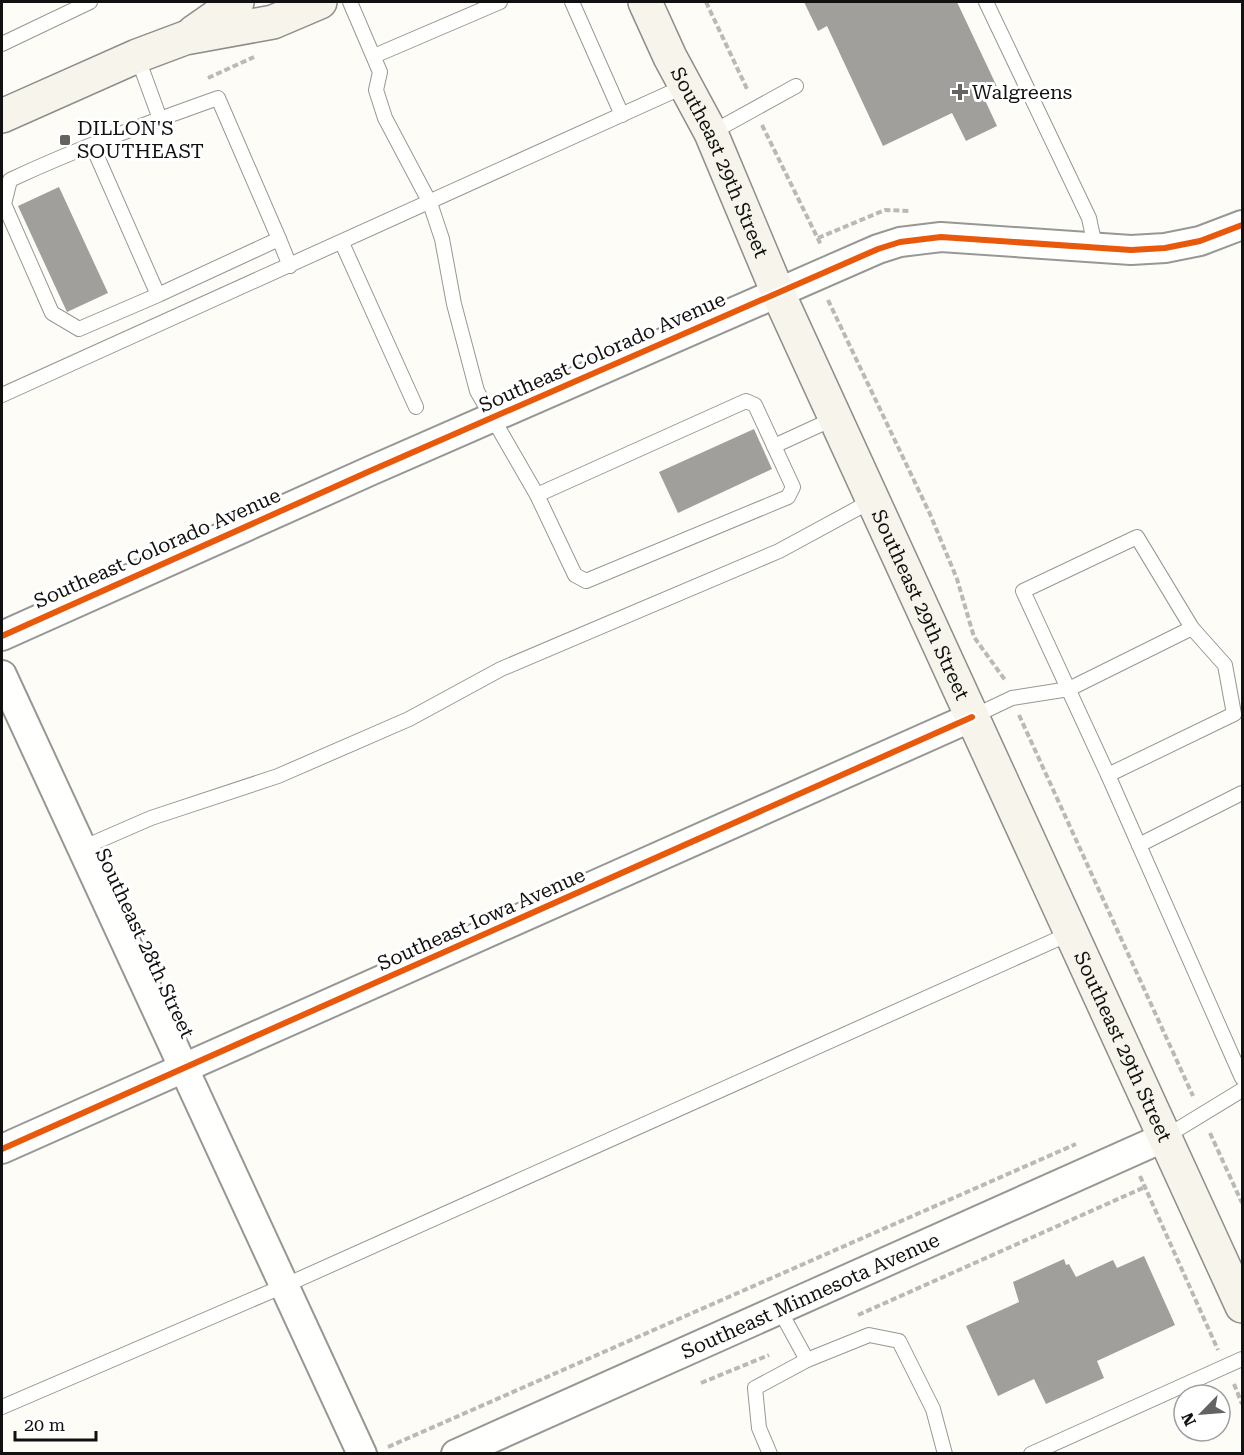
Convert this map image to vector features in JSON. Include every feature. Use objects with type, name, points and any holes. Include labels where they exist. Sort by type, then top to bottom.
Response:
[{"type":"main road","points":[[185,38],[237,2]]},
{"type":"main road","points":[[2,116],[137,56],[185,38],[273,22],[320,2]]},
{"type":"main road","name":"Southeast 29th Street","points":[[645,2],[685,86],[711,133],[778,293],[1242,1306]]},
{"type":"street","name":"Southeast Colorado Avenue","points":[[2,636],[493,417],[900,242],[940,237],[1131,250],[1165,248],[1200,241],[1242,225]]},
{"type":"street","name":"Southeast 28th Street","points":[[2,675],[286,1285],[362,1454]]},
{"type":"street","name":"Southeast Iowa Avenue","points":[[2,1149],[972,717]]},
{"type":"street","name":"Southeast Minnesota Avenue","points":[[456,1454],[1165,1137]]},
{"type":"lane","points":[[2,44],[90,2]]},
{"type":"lane","points":[[350,2],[380,72],[376,90],[385,118],[430,203],[442,239],[454,304],[477,391],[537,495],[575,575],[586,581],[788,497],[793,487],[755,405],[746,401],[537,495]]},
{"type":"lane","points":[[374,56],[500,2]]},
{"type":"lane","points":[[572,2],[622,115]]},
{"type":"lane","points":[[986,2],[1089,218],[1095,246]]},
{"type":"lane","points":[[137,56],[160,119]]},
{"type":"lane","points":[[2,396],[685,86]]},
{"type":"lane","points":[[711,133],[796,86]]},
{"type":"lane","points":[[279,239],[79,329],[51,313],[4,204],[10,180],[93,145],[218,98],[279,239],[290,266]]},
{"type":"lane","points":[[93,145],[158,295]]},
{"type":"lane","points":[[342,243],[416,407]]},
{"type":"lane","points":[[774,446],[835,418]]},
{"type":"lane","points":[[82,849],[151,818],[279,776],[398,724],[501,669],[779,551],[873,500]]},
{"type":"lane","points":[[1108,776],[1234,714],[1225,665],[1192,628],[1137,537],[1023,591],[1242,1078]]},
{"type":"lane","points":[[972,717],[1012,698],[1069,689],[1192,628]]},
{"type":"lane","points":[[1139,845],[1242,793]]},
{"type":"lane","points":[[2,1407],[286,1285],[1071,933]]},
{"type":"lane","points":[[1165,1137],[1242,1090]]},
{"type":"lane","points":[[779,1309],[799,1341],[807,1360]]},
{"type":"lane","points":[[770,1454],[759,1428],[755,1388],[807,1360],[869,1335],[899,1341],[933,1409],[945,1454]]},
{"type":"lane","points":[[1031,1454],[1242,1359]]},
{"type":"path","points":[[706,2],[842,291],[828,300],[930,514],[957,579],[974,637],[1004,678],[1242,1203]]},
{"type":"path","points":[[851,1318],[1145,1187]]},
{"type":"path","points":[[701,1383],[799,1341]]},
{"type":"building","name":"Walgreens","points":[[804,2],[957,2],[999,91],[984,98],[997,126],[966,141],[952,113],[883,146],[827,26],[818,31]]},
{"type":"building","points":[[59,187],[108,293],[67,312],[18,206]]},
{"type":"building","points":[[754,429],[772,469],[678,513],[659,472]]},
{"type":"building","points":[[1144,1256],[1175,1325],[1097,1361],[1104,1378],[1046,1404],[1034,1379],[998,1396],[966,1326],[1019,1302],[1013,1282],[1064,1259],[1076,1277],[1113,1260],[1117,1268]]},
{"type":"cycle path","points":[[2,636],[370,471],[878,249],[900,242],[941,237],[1131,250],[1165,248],[1200,241],[1242,225]]},
{"type":"cycle path","points":[[2,1149],[972,717]]},
{"type":"place","name":"Walgreens","points":[[960,92]]},
{"type":"place","name":"DILLON'S SOUTHEAST","points":[[65,140]]}]
